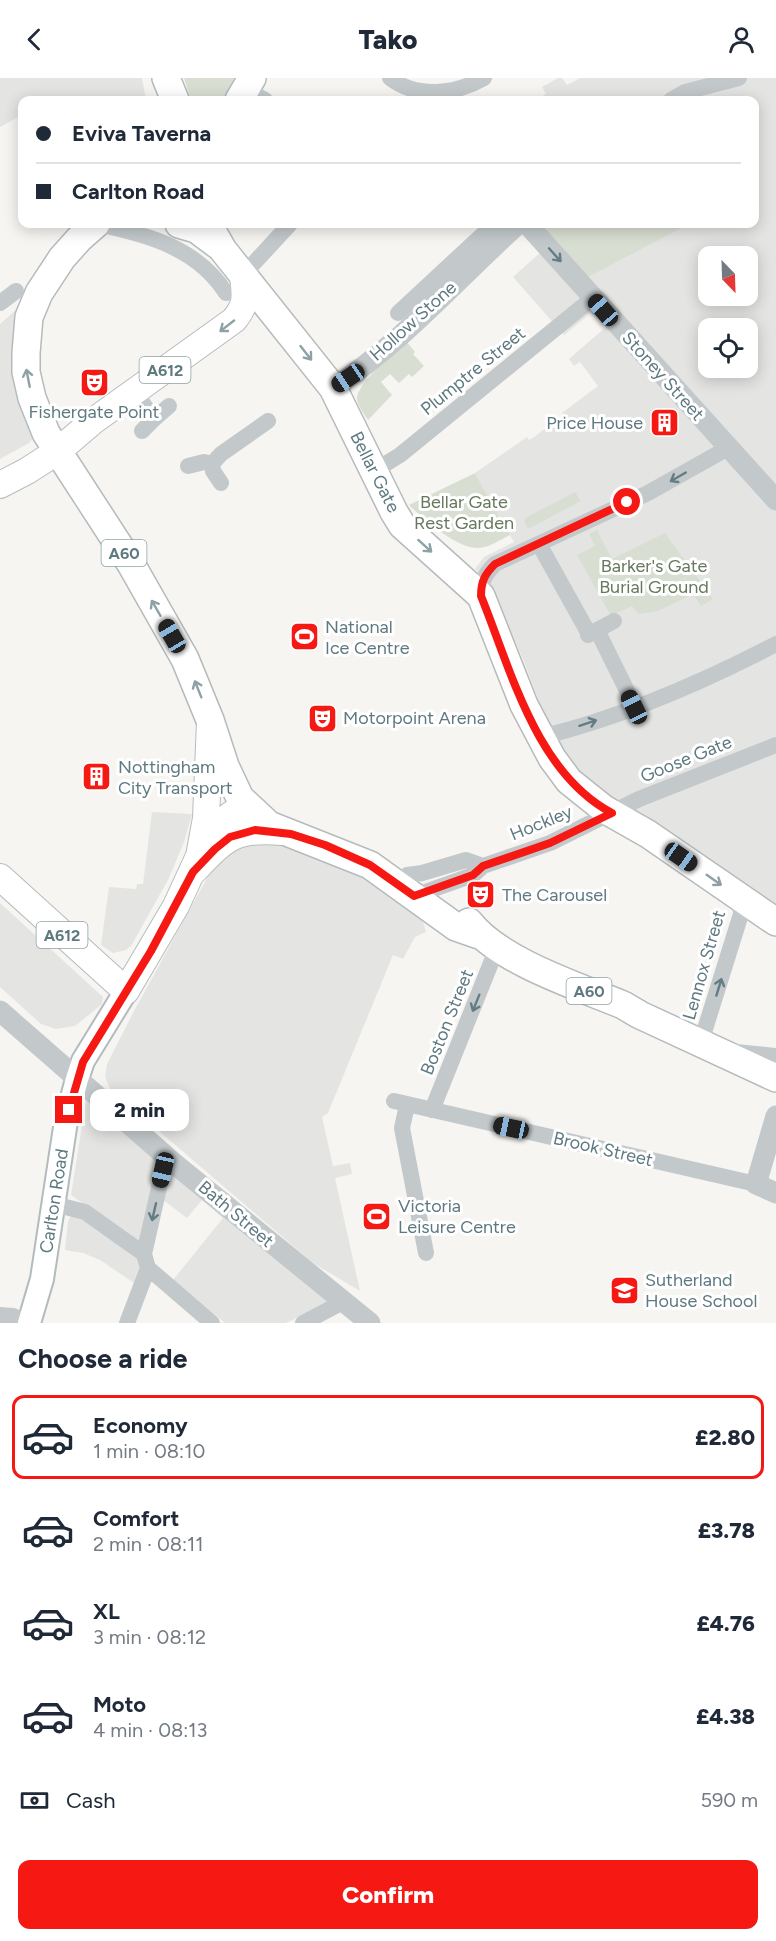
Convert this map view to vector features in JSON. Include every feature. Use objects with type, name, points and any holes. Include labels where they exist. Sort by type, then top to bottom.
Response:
[{"type":"highway","name":"A60","points":[[95,228],[63,258],[39,294],[29,317],[26,336],[27,372],[32,398],[42,424],[131,564],[177,643],[240,798],[269,825],[283,832],[325,845],[417,887],[456,927],[528,964],[623,1005],[776,1078]]},
{"type":"highway","points":[[193,228],[223,250]]},
{"type":"highway","points":[[210,228],[223,250],[234,284],[333,388]]},
{"type":"highway","name":"Bellar Gate","points":[[333,388],[402,525],[481,596]]},
{"type":"highway","points":[[481,596],[524,705],[552,758],[569,781],[604,808],[648,834],[776,922]]},
{"type":"highway","name":"A60","points":[[248,806],[259,803],[276,810],[308,830],[325,845]]},
{"type":"main road","name":"A612","points":[[0,485],[58,451],[92,422],[234,320],[246,301],[234,284]]},
{"type":"main road","points":[[126,991],[151,951],[193,872],[202,846],[207,796],[210,720]]},
{"type":"main road","points":[[202,846],[229,815],[237,809],[248,806]]},
{"type":"main road","points":[[193,872],[230,837],[255,830],[283,832]]},
{"type":"main road","name":"A612","points":[[6,888],[126,991]]},
{"type":"main road","name":"Carlton Road","points":[[29,1323],[42,1279],[66,1121],[77,1080],[83,1062],[126,991]]},
{"type":"street","points":[[390,78],[416,90],[439,92],[462,88],[484,78]]},
{"type":"street","points":[[678,96],[740,78]]},
{"type":"street","points":[[95,228],[151,237],[195,260],[210,273],[234,284],[286,228]]},
{"type":"street","name":"Hollow Stone","points":[[333,388],[358,371],[421,317],[514,228]]},
{"type":"street","name":"Stoney Street","points":[[531,228],[776,500]]},
{"type":"street","points":[[399,313],[485,232]]},
{"type":"street","points":[[0,303],[16,291]]},
{"type":"street","name":"Plumptre Street","points":[[374,471],[400,455],[593,298]]},
{"type":"street","points":[[135,392],[154,419]]},
{"type":"street","points":[[142,432],[169,406]]},
{"type":"street","points":[[220,483],[212,465],[221,454],[268,421]]},
{"type":"street","points":[[481,596],[484,576],[495,564],[656,489],[728,448]]},
{"type":"street","points":[[188,466],[204,462],[212,465]]},
{"type":"street","points":[[539,544],[634,707]]},
{"type":"street","points":[[590,634],[614,621]]},
{"type":"street","points":[[541,737],[666,696],[716,675],[776,644]]},
{"type":"street","name":"Goose Gate","points":[[612,813],[680,782],[776,745]]},
{"type":"street","name":"Hockley","points":[[417,887],[473,875],[483,866],[550,843],[612,813]]},
{"type":"street","name":"Hockley","points":[[417,887],[422,873],[466,860],[483,866]]},
{"type":"street","name":"Lennox Street","points":[[708,1045],[741,914],[740,899]]},
{"type":"street","name":"Boston Street","points":[[432,1110],[488,942]]},
{"type":"street","name":"Bath Street","points":[[0,1011],[164,1155],[370,1323]]},
{"type":"street","points":[[708,1045],[748,1054],[776,1056]]},
{"type":"street","name":"Brook Street","points":[[426,1253],[402,1128],[400,1103],[756,1184],[776,1193]]},
{"type":"street","points":[[756,1184],[776,1116]]},
{"type":"street","points":[[127,1323],[146,1261],[164,1155]]},
{"type":"street","points":[[54,1204],[85,1212],[146,1261],[212,1323]]},
{"type":"street","points":[[303,1323],[343,1302]]},
{"type":"street","points":[[0,1315],[13,1316],[29,1323]]},
{"type":"shaded area","points":[[0,78],[142,78],[145,96],[18,96],[18,117],[0,127]]},
{"type":"shaded area","points":[[558,78],[562,78],[567,85],[580,78],[776,78],[776,910],[577,774],[549,729],[523,659],[489,581],[475,569],[484,557],[514,542],[475,473],[527,437],[529,440],[534,437],[598,386],[580,362],[574,366],[569,359],[607,326],[591,313],[564,335],[513,277],[542,251],[521,230],[509,228],[759,228],[759,96],[543,96],[546,94],[542,87]]},
{"type":"shaded area","points":[[17,309],[25,313],[39,432],[29,443],[0,459],[0,324]]},
{"type":"shaded area","points":[[152,812],[192,814],[184,842],[168,880],[131,946],[126,950],[113,953],[101,945],[109,887],[136,889],[137,884],[143,884]]},
{"type":"shaded area","points":[[267,839],[395,891],[419,908],[426,932],[415,937],[403,959],[393,955],[328,1113],[322,1117],[333,1166],[350,1163],[352,1174],[335,1178],[360,1291],[313,1263],[110,1089],[105,1076],[107,1064],[134,1011],[217,860],[226,851]]},
{"type":"shaded area","points":[[0,903],[103,997],[102,1004],[75,1026],[56,1029],[41,1024],[0,987]]},
{"type":"shaded area","points":[[86,1100],[330,1302],[286,1323],[225,1323],[173,1280],[223,1218],[202,1200],[187,1218],[151,1191],[139,1243],[71,1195]]},
{"type":"shaded area","points":[[74,1215],[79,1216],[140,1261],[137,1285],[100,1260],[83,1253],[65,1250],[68,1222]]},
{"type":"green space","points":[[184,78],[244,78],[231,96],[190,96]]},
{"type":"green space","points":[[544,228],[681,228],[588,277]]},
{"type":"green space","points":[[406,341],[415,352],[413,354],[424,366],[412,377],[409,374],[399,383],[390,374],[381,382],[392,395],[368,420],[358,402],[358,393],[369,377]]},
{"type":"green space","name":"Bellar Gate Rest Garden","points":[[475,473],[510,535],[482,548],[469,547],[451,538],[409,505]]},
{"type":"green space","points":[[575,492],[581,501],[528,529],[524,521],[527,517]]},
{"type":"green space","name":"Barker's Gate Burial Ground","points":[[597,530],[612,559],[665,533],[713,599],[701,606],[693,594],[658,611],[638,614],[632,606],[611,616],[577,555],[595,546],[589,534]]},
{"type":"place","name":"Fishergate Point","points":[[94,383]]},
{"type":"place","name":"Price House","points":[[664,423]]},
{"type":"place","name":"National Ice Centre","points":[[304,637]]},
{"type":"place","name":"Motorpoint Arena","points":[[322,718]]},
{"type":"place","name":"Nottingham City Transport","points":[[97,777]]},
{"type":"place","name":"The Carousel","points":[[481,895]]},
{"type":"place","name":"Victoria Leisure Centre","points":[[377,1216]]},
{"type":"place","name":"Sutherland House School","points":[[624,1290]]},
{"type":"route","points":[[69,1110],[83,1062],[151,951],[193,872],[230,837],[255,830],[291,834],[325,845],[370,865],[414,896],[473,875],[483,866],[550,843],[612,813],[569,781],[552,758],[524,705],[481,596],[481,585],[487,571],[495,564],[627,502]]}]
